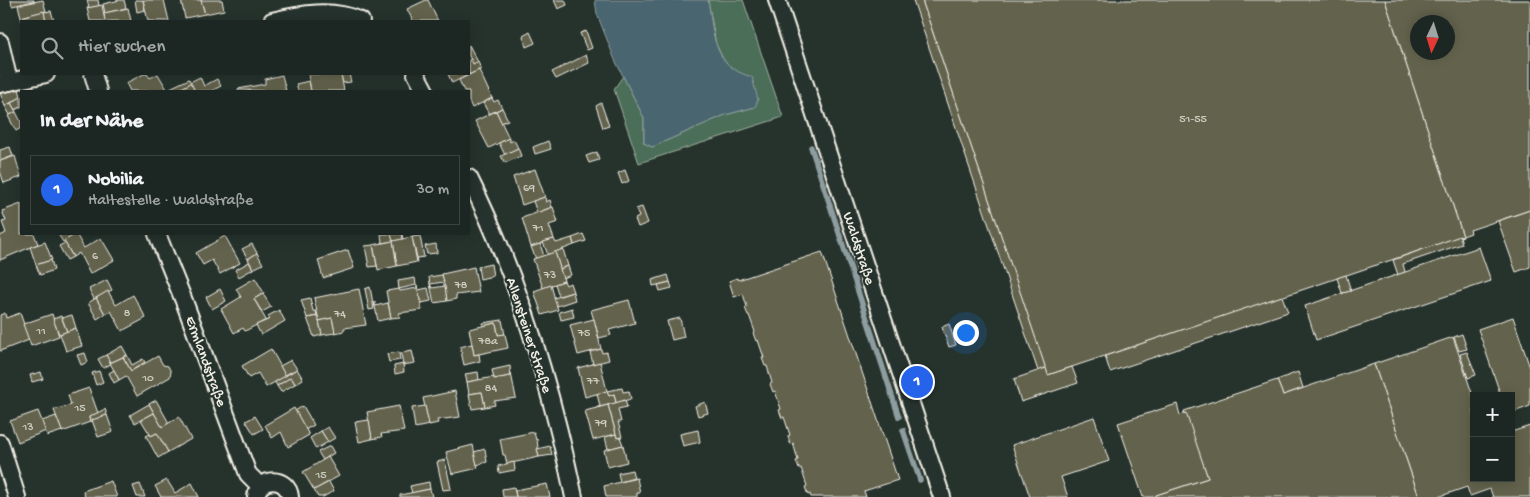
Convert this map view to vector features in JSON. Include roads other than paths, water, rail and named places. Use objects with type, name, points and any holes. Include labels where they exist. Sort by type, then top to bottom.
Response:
[{"type":"street","name":"Waldstraße","points":[[777,0],[942,497]]},
{"type":"street","points":[[274,20],[295,8],[357,20]]},
{"type":"street","points":[[0,42],[5,83],[41,75]]},
{"type":"street","points":[[93,75],[98,90]]},
{"type":"street","points":[[417,75],[425,90]]},
{"type":"street","name":"Allensteiner Straße","points":[[470,180],[485,209],[520,298],[547,382],[574,497]]},
{"type":"street","name":"Ermlandstraße","points":[[157,235],[248,474],[258,492],[267,481],[276,481],[284,485],[290,497]]},
{"type":"street","points":[[0,443],[17,497]]},
{"type":"water","points":[[595,0],[708,0],[717,48],[729,65],[739,72],[752,77],[758,100],[755,107],[725,115],[652,147],[644,143],[644,118],[615,60],[597,14]]},
{"type":"waterway","points":[[811,147],[899,417]]},
{"type":"waterway","points":[[903,430],[920,480]]},
{"type":"place","name":"Nobilia","points":[[917,382]]}]
